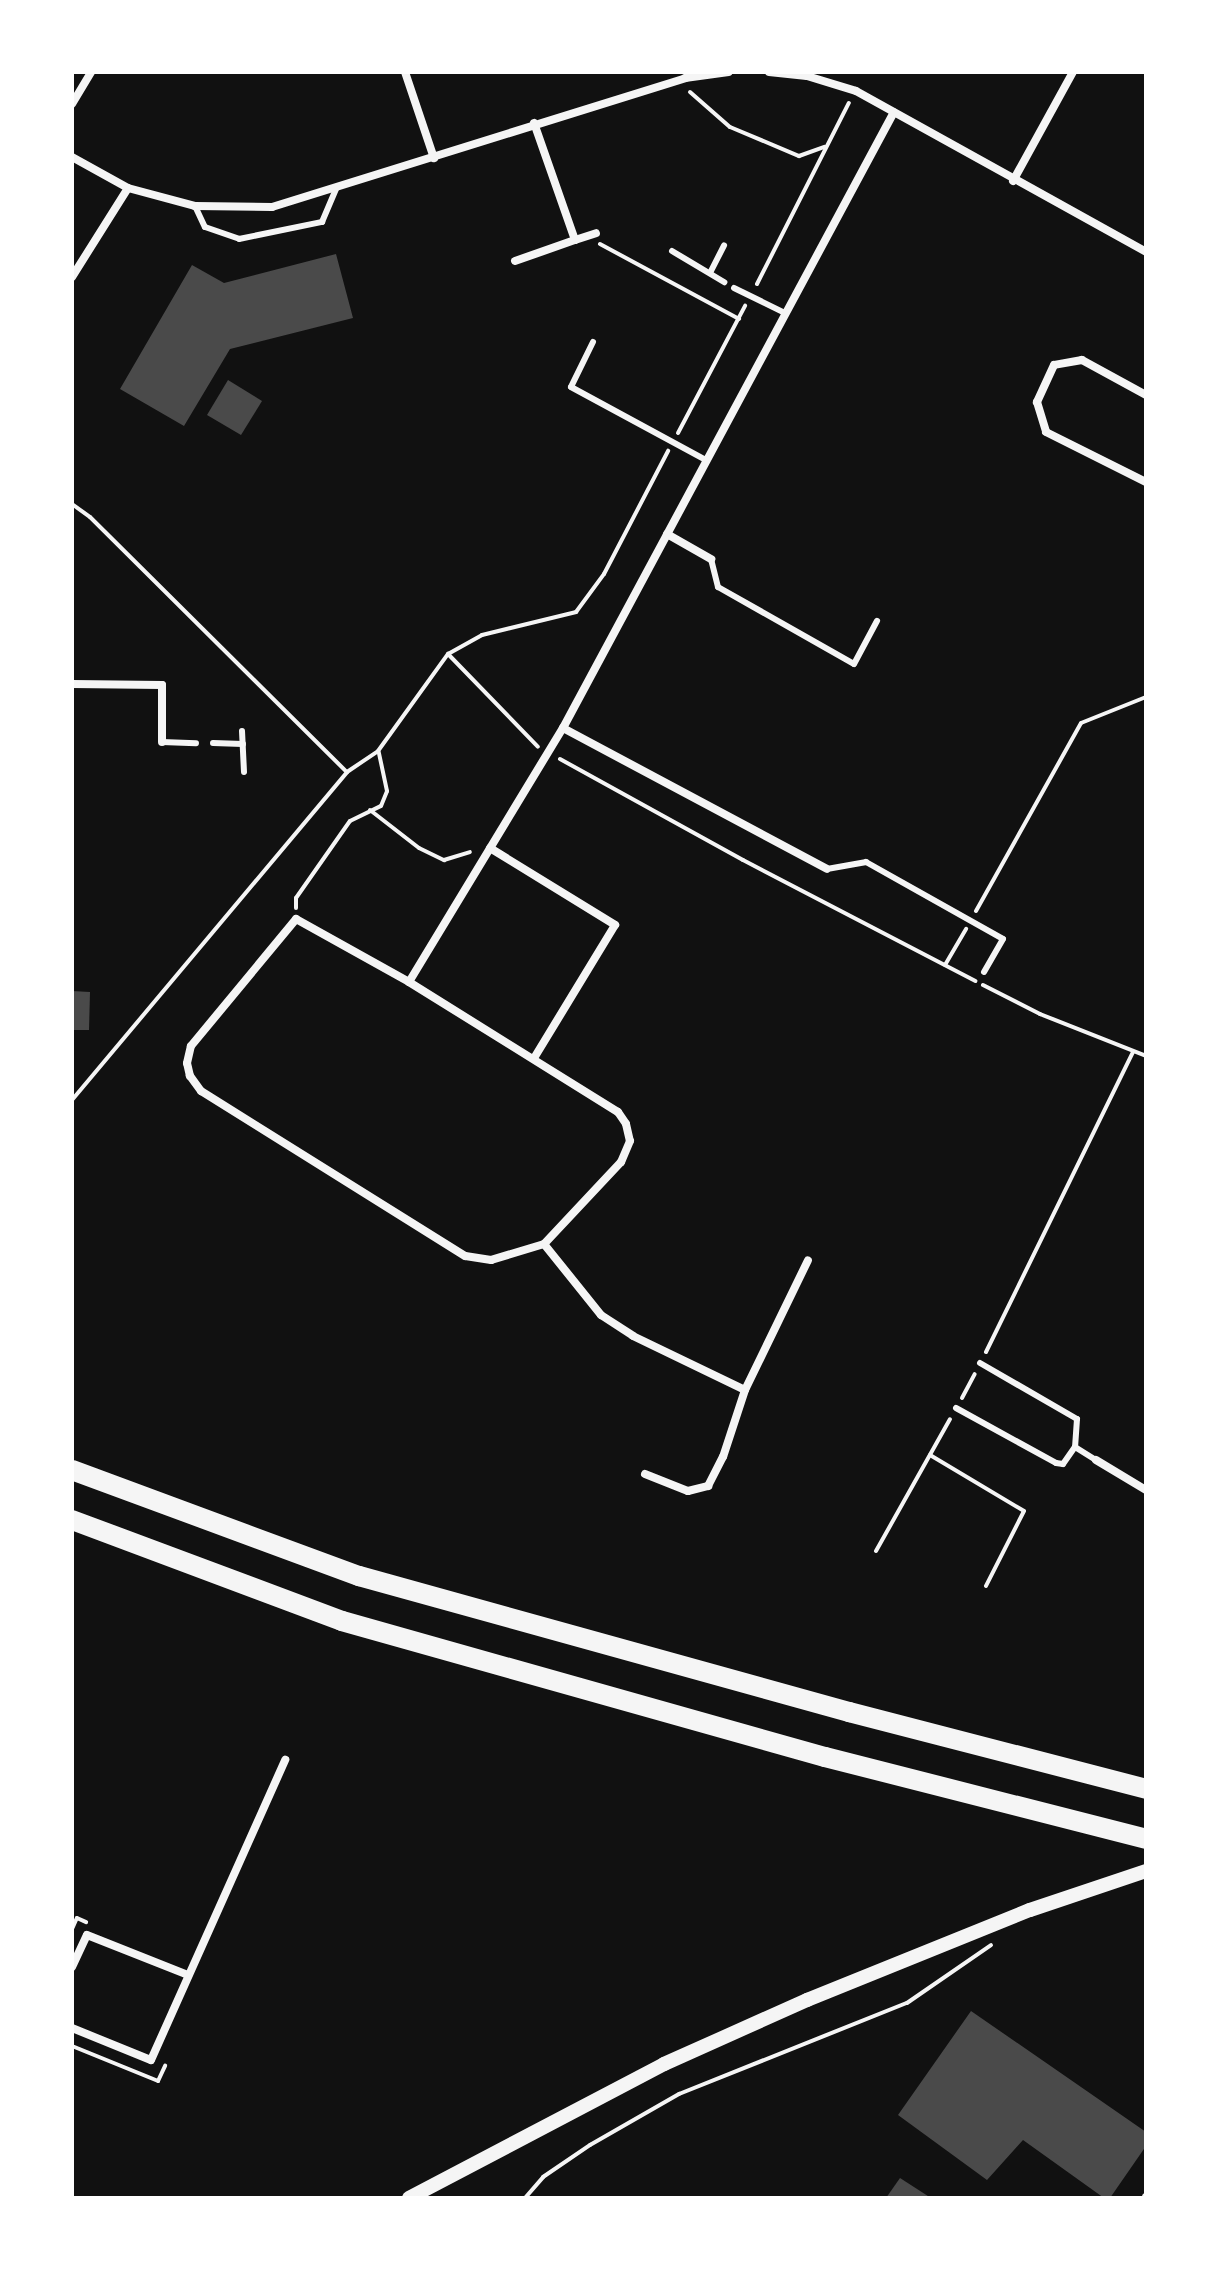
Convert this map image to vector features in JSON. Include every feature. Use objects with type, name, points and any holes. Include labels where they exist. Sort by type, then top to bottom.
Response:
[{"type":"highway","points":[[72,1470],[359,1576],[849,1712],[1146,1789]]},
{"type":"highway","points":[[72,1520],[342,1621],[825,1757],[1146,1839]]},
{"type":"street","points":[[72,104],[91,72]]},
{"type":"street","points":[[405,72],[434,158]]},
{"type":"street","points":[[72,157],[128,188],[195,206],[272,207],[685,78],[729,72]]},
{"type":"street","points":[[769,72],[807,74],[856,91],[1013,181],[1146,252]]},
{"type":"street","points":[[1013,181],[1073,72]]},
{"type":"street","points":[[409,982],[563,728],[894,112]]},
{"type":"street","points":[[534,123],[575,240]]},
{"type":"street","points":[[72,277],[128,188]]},
{"type":"street","points":[[515,261],[596,233]]},
{"type":"street","points":[[1146,395],[1082,360],[1054,365],[1037,402],[1046,432],[1146,482]]},
{"type":"street","points":[[667,534],[711,559]]},
{"type":"street","points":[[72,684],[162,685],[162,742]]},
{"type":"street","points":[[563,728],[827,869]]},
{"type":"street","points":[[490,848],[615,925],[534,1058]]},
{"type":"street","points":[[296,919],[409,982],[618,1112],[626,1124],[630,1141],[621,1162],[544,1244],[491,1260],[465,1256],[201,1091],[195,1084],[187,1063],[191,1046],[296,919]]},
{"type":"street","points":[[544,1244],[601,1315],[633,1336],[745,1390]]},
{"type":"street","points":[[645,1474],[688,1491],[708,1486],[723,1457],[745,1390],[808,1260]]},
{"type":"street","points":[[1096,1460],[1146,1490]]},
{"type":"street","points":[[72,2028],[151,2060],[285,1760]]},
{"type":"street","points":[[409,2198],[664,2064],[807,2000],[1065,1897],[1146,1871]]},
{"type":"street","points":[[72,1967],[87,1935],[188,1975]]},
{"type":"lane","points":[[195,206],[205,227],[239,239],[322,222],[337,187]]},
{"type":"lane","points":[[710,273],[724,245]]},
{"type":"lane","points":[[672,251],[724,282]]},
{"type":"lane","points":[[734,288],[785,313]]},
{"type":"lane","points":[[593,342],[571,387],[706,460]]},
{"type":"lane","points":[[711,559],[718,587],[854,664],[877,621]]},
{"type":"lane","points":[[242,731],[244,772]]},
{"type":"lane","points":[[162,742],[196,743]]},
{"type":"lane","points":[[213,743],[243,744]]},
{"type":"lane","points":[[827,869],[866,862],[1003,939],[984,972]]},
{"type":"lane","points":[[956,1408],[1056,1463],[1063,1464],[1075,1447],[1077,1419],[980,1363]]},
{"type":"lane","points":[[1075,1447],[1096,1460]]},
{"type":"path","points":[[685,78],[690,93],[730,127],[799,156],[827,146]]},
{"type":"path","points":[[72,1100],[347,772],[378,751],[448,654],[482,635],[576,612],[604,574],[856,91]]},
{"type":"path","points":[[586,236],[739,319]]},
{"type":"path","points":[[72,504],[90,517],[347,772]]},
{"type":"path","points":[[448,654],[532,744],[743,860],[1040,1014],[1146,1056]]},
{"type":"path","points":[[945,965],[1081,723],[1146,697]]},
{"type":"path","points":[[296,919],[296,898],[350,821],[381,806],[387,791],[378,751]]},
{"type":"path","points":[[370,810],[419,848],[444,860],[490,848]]},
{"type":"path","points":[[876,1551],[980,1363],[1133,1052]]},
{"type":"path","points":[[930,1455],[1024,1511],[986,1586]]},
{"type":"path","points":[[72,1912],[89,1923]]},
{"type":"path","points":[[72,1929],[77,1918]]},
{"type":"path","points":[[525,2198],[555,2169],[655,2106],[907,2003],[1002,1939]]},
{"type":"building","points":[[336,254],[353,318],[230,349],[184,426],[120,389],[192,265],[224,283]]},
{"type":"building","points":[[228,380],[262,401],[241,435],[207,415]]},
{"type":"building","points":[[72,991],[90,992],[89,1030],[72,1030]]},
{"type":"building","points":[[971,2011],[1146,2132],[1146,2146],[1110,2198],[1104,2198],[1023,2140],[987,2180],[898,2115]]},
{"type":"building","points":[[900,2178],[931,2198],[886,2198]]}]
